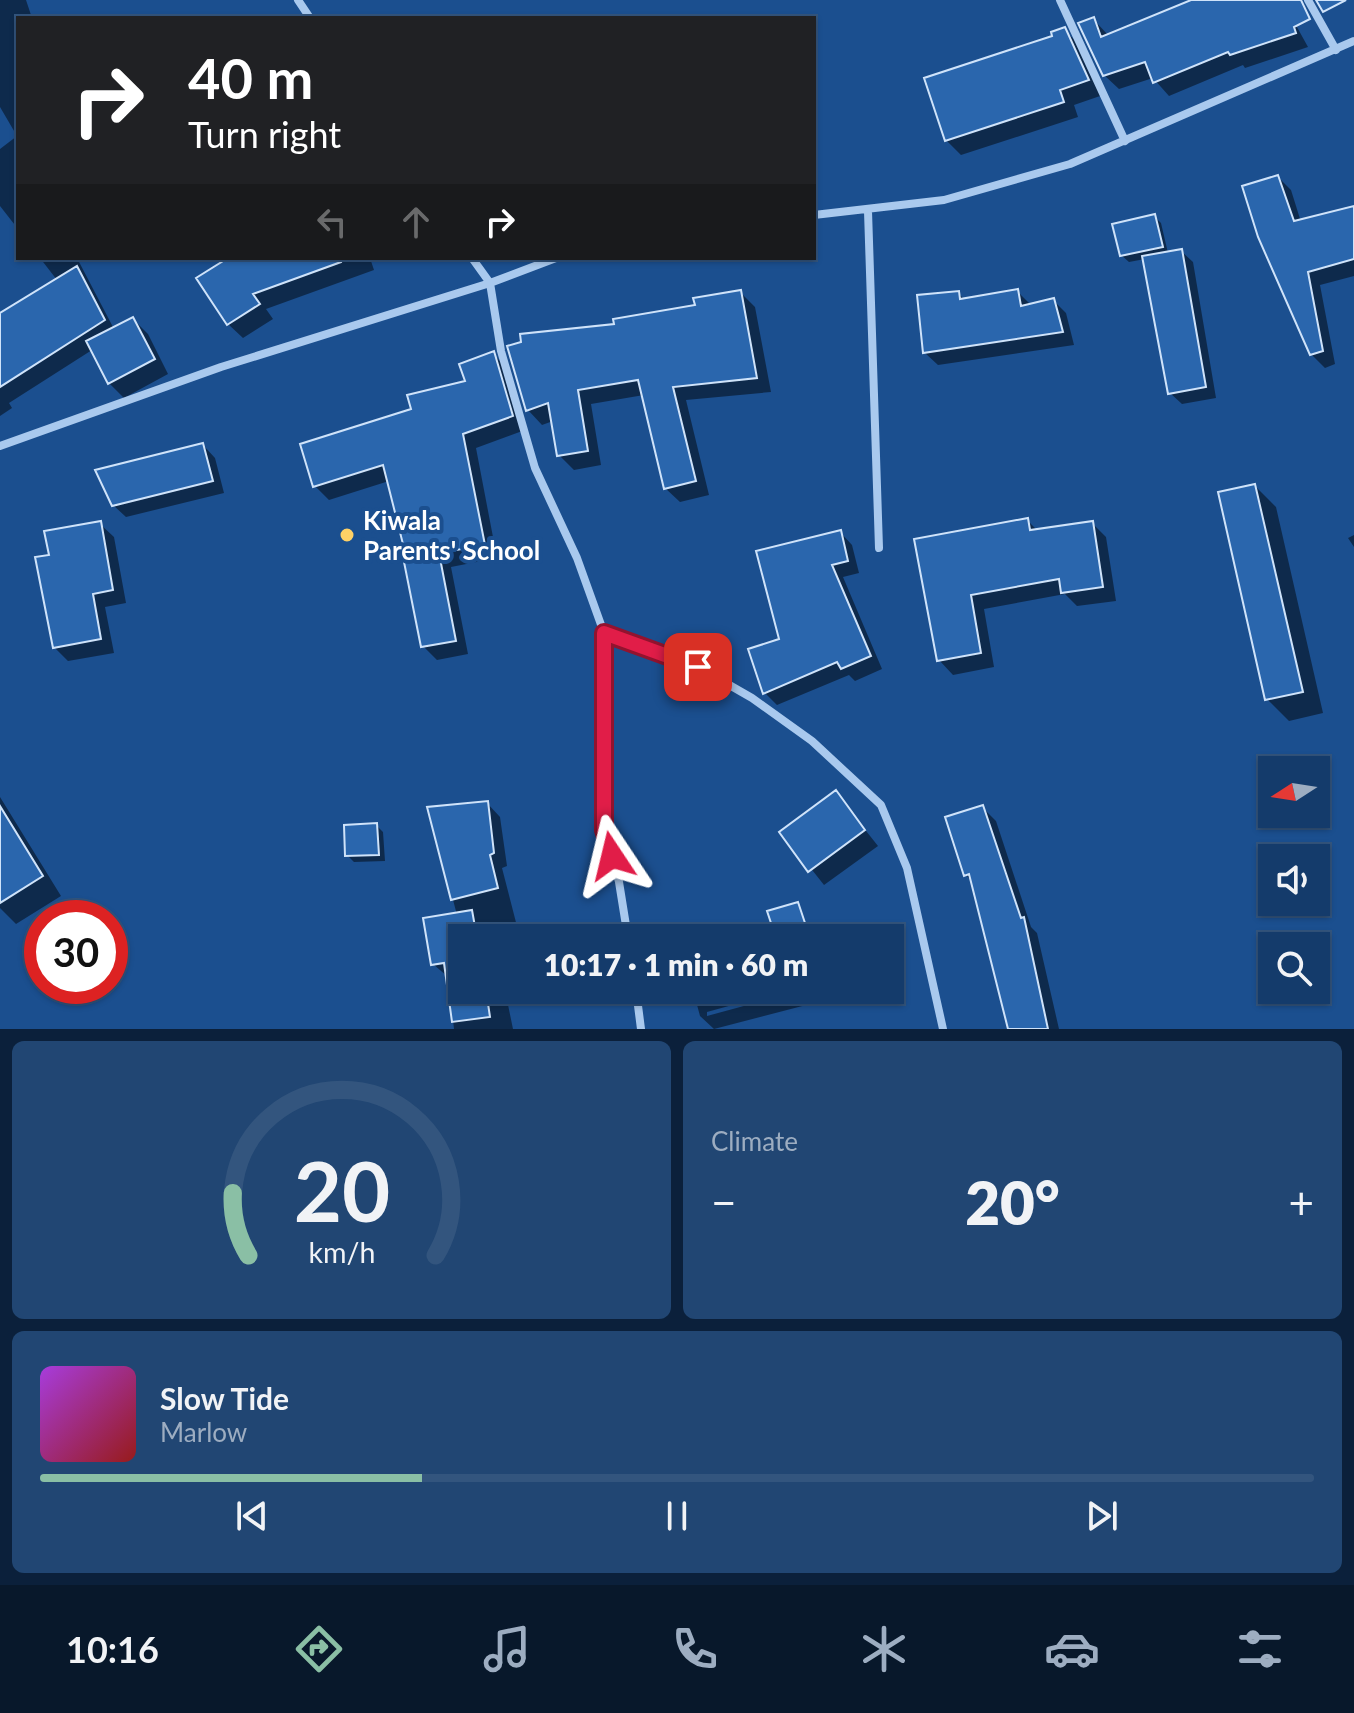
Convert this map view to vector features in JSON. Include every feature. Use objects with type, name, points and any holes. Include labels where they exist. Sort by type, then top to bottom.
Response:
[{"type":"street","points":[[1060,0],[1125,141]]},
{"type":"street","points":[[1308,0],[1336,50]]},
{"type":"street","points":[[816,215],[944,200],[1070,164],[1354,41]]},
{"type":"street","points":[[868,211],[879,548]]},
{"type":"street","points":[[473,260],[490,283],[501,351],[535,468],[577,558],[604,633],[604,830],[619,882],[626,924]]},
{"type":"street","points":[[0,446],[221,367],[490,283],[551,260]]},
{"type":"street","points":[[604,633],[698,667],[752,698],[812,741],[881,805],[907,868],[943,1029]]},
{"type":"street","points":[[638,1004],[641,1029]]},
{"type":"building","points":[[1191,0],[1301,0],[1310,19],[1294,27],[1296,33],[1230,55],[1228,52],[1153,83],[1145,62],[1103,76],[1078,23],[1094,17],[1101,37]]},
{"type":"building","points":[[1316,0],[1346,0],[1323,12]]},
{"type":"building","points":[[1065,27],[1089,80],[1060,90],[1064,102],[945,141],[924,78],[1052,36],[1051,32]]},
{"type":"building","points":[[1278,175],[1294,221],[1354,206],[1354,259],[1308,272],[1323,351],[1310,355],[1258,237],[1242,186]]},
{"type":"building","points":[[1155,214],[1163,247],[1120,256],[1112,224]]},
{"type":"building","points":[[1182,249],[1206,387],[1168,394],[1142,256]]},
{"type":"building","points":[[225,260],[341,262],[253,294],[260,304],[227,325],[196,278]]},
{"type":"building","points":[[77,266],[105,320],[0,387],[0,313]]},
{"type":"building","points":[[1018,289],[1021,306],[1054,298],[1063,332],[923,353],[917,295],[959,291],[960,299]]},
{"type":"building","points":[[741,290],[757,378],[673,387],[696,481],[664,489],[638,380],[578,390],[588,451],[557,456],[548,403],[526,411],[507,346],[521,342],[520,334],[614,324],[613,319],[695,305],[693,298]]},
{"type":"building","points":[[133,317],[155,359],[108,384],[86,341]]},
{"type":"building","points":[[494,351],[513,416],[463,434],[485,545],[439,553],[456,641],[421,647],[403,557],[406,556],[383,465],[313,487],[300,444],[411,409],[407,395],[465,381],[459,364]]},
{"type":"building","points":[[203,443],[213,481],[112,506],[95,470]]},
{"type":"building","points":[[1255,484],[1303,692],[1265,700],[1218,492]]},
{"type":"building","points":[[1028,518],[1030,530],[1093,521],[1103,587],[1061,593],[1059,579],[971,595],[981,653],[937,661],[914,539]]},
{"type":"building","points":[[101,521],[113,590],[93,594],[101,639],[53,648],[35,557],[49,555],[44,531]]},
{"type":"building","points":[[841,530],[848,561],[832,565],[871,656],[841,669],[837,662],[763,694],[748,649],[779,639],[756,551]]},
{"type":"building","points":[[836,790],[865,830],[808,872],[779,832]]},
{"type":"building","points":[[488,801],[494,853],[490,855],[498,888],[451,900],[427,807]]},
{"type":"building","points":[[983,805],[1021,918],[1024,917],[1048,1029],[1008,1029],[969,874],[964,876],[945,817]]},
{"type":"building","points":[[0,806],[43,876],[0,903]]},
{"type":"building","points":[[377,823],[379,855],[345,856],[344,825]]},
{"type":"building","points":[[798,902],[805,924],[771,924],[767,911]]},
{"type":"building","points":[[472,910],[474,924],[448,924],[448,992],[444,963],[431,965],[423,918]]},
{"type":"building","points":[[450,1004],[488,1004],[490,1017],[452,1022]]},
{"type":"place","name":"Kiwala Parents' School","points":[[347,535]]},
{"type":"route","points":[[612,856],[604,830],[604,633],[698,667]]}]
